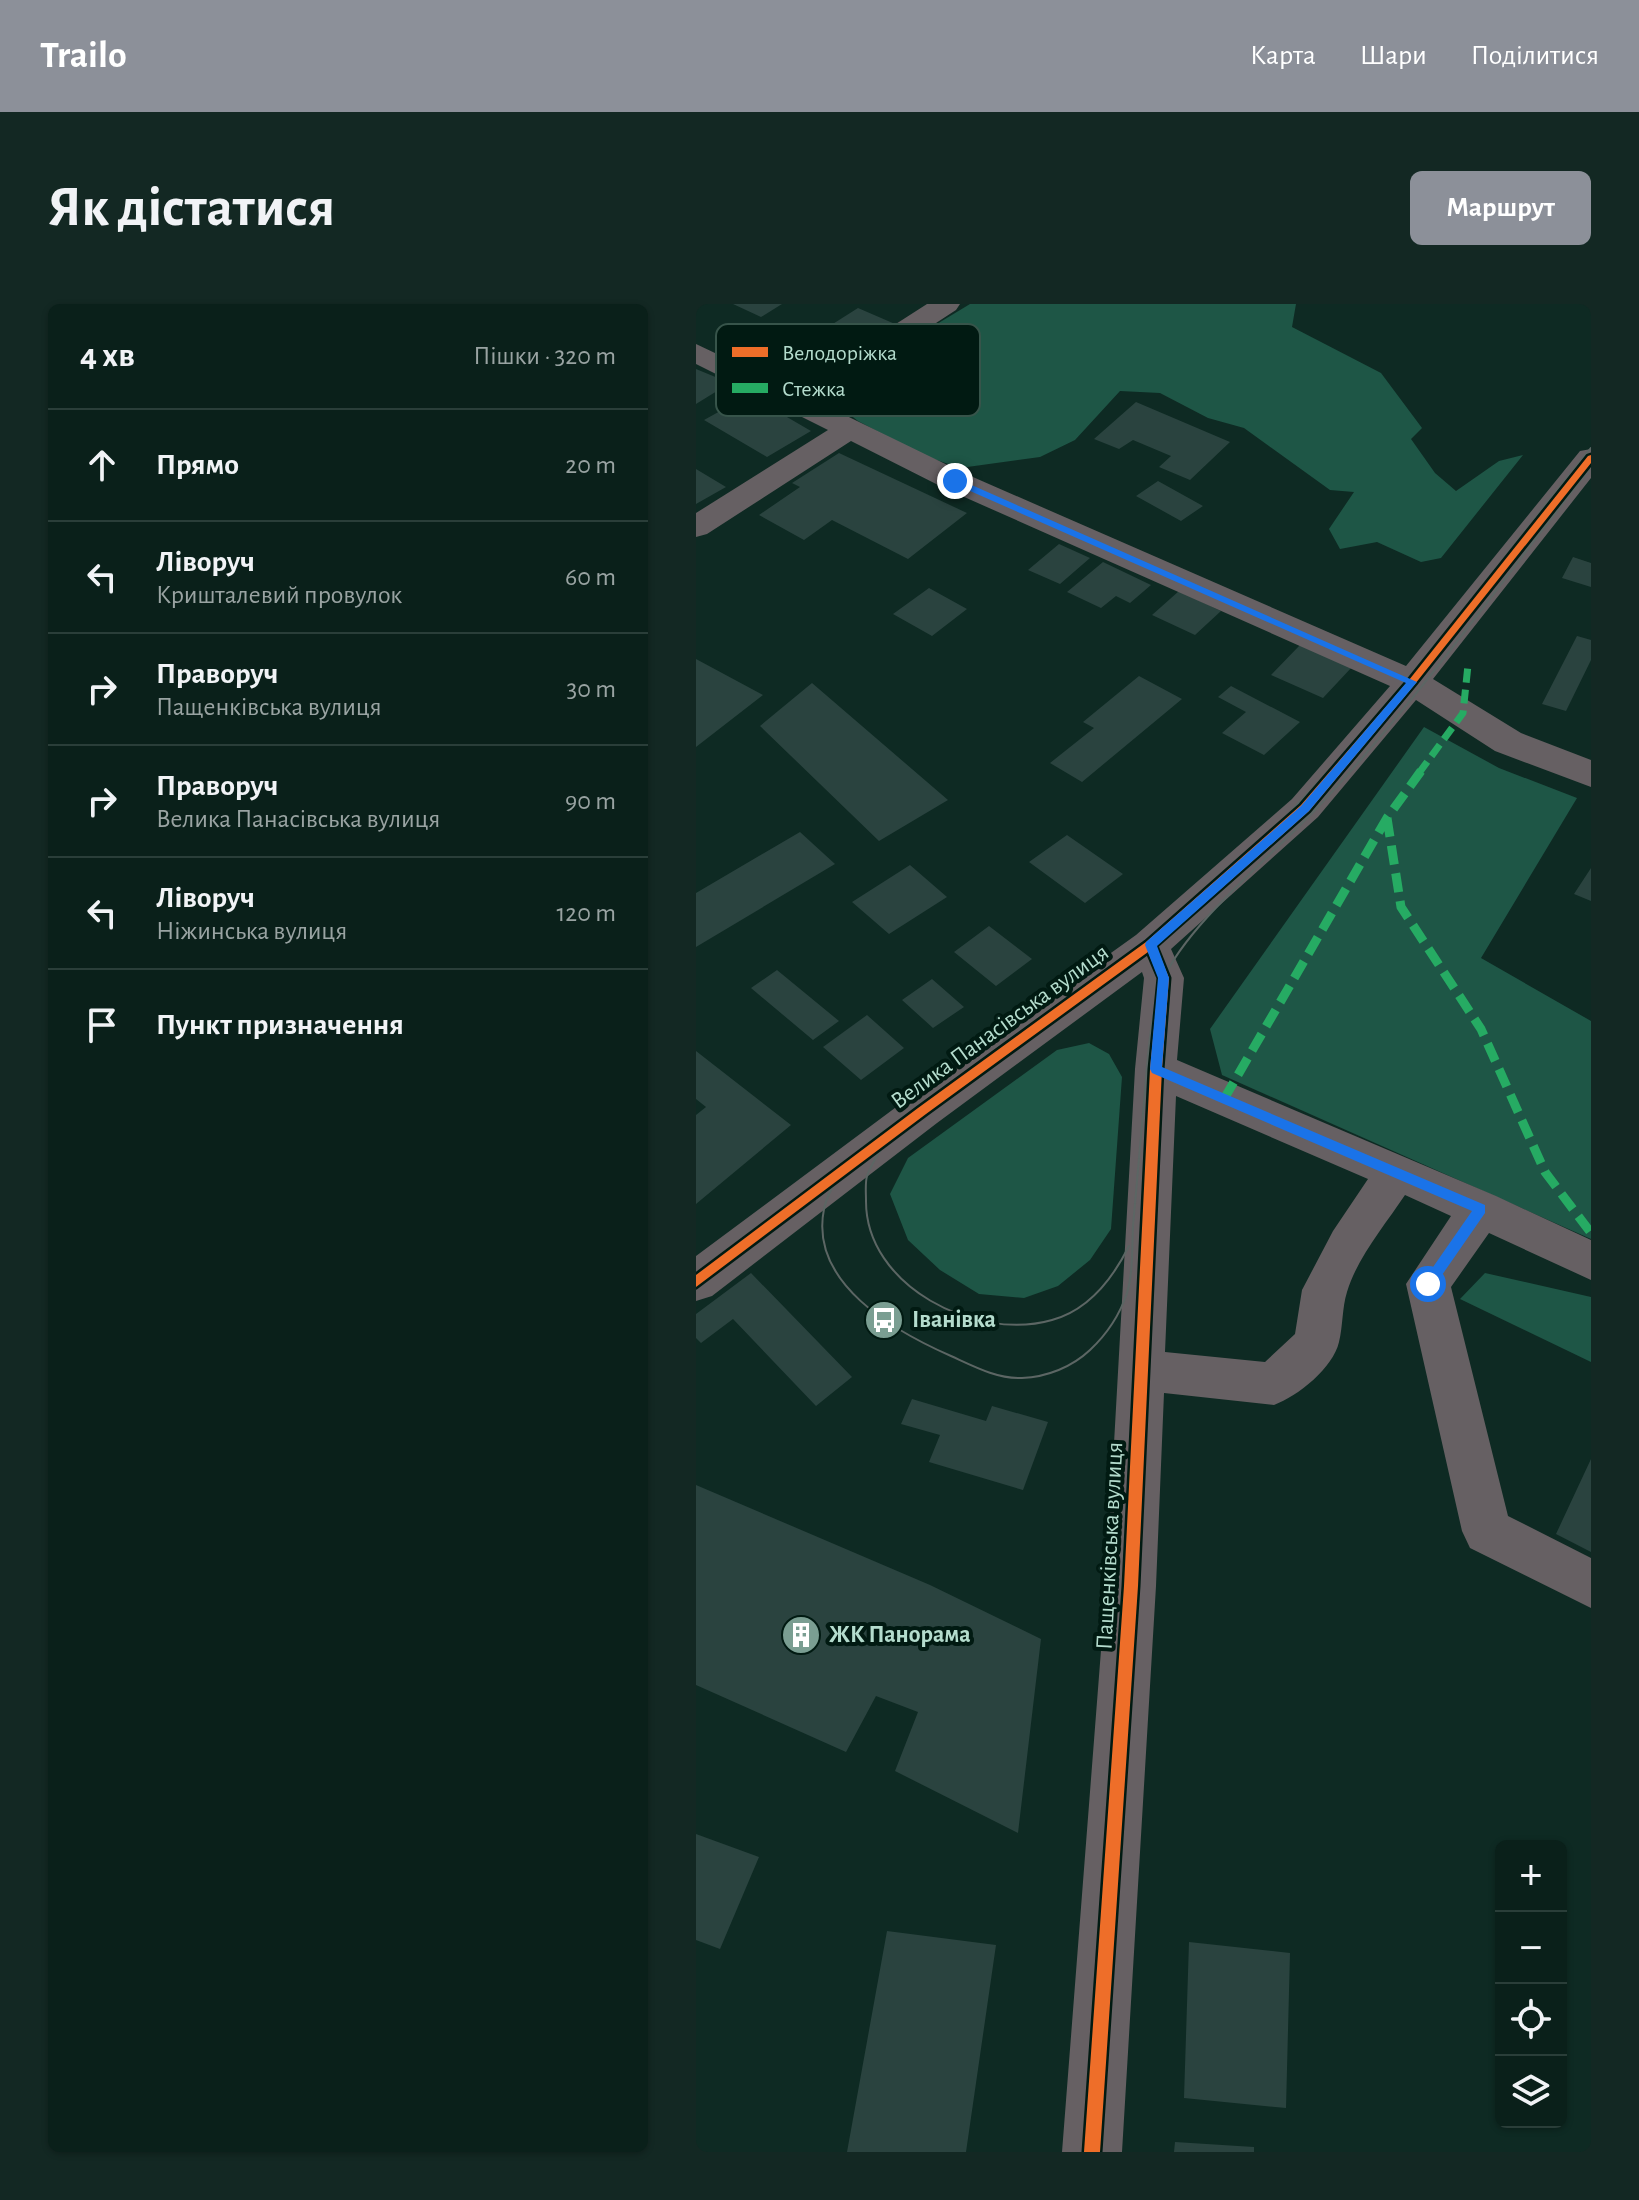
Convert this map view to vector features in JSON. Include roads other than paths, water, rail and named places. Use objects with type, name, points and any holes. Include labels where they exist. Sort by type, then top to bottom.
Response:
[{"type":"street","points":[[915,324],[946,304]]},
{"type":"street","points":[[696,353],[716,363]]},
{"type":"street","points":[[819,416],[955,481],[1412,682],[1508,742],[1591,774]]},
{"type":"street","points":[[696,527],[848,430]]},
{"type":"street","name":"Велика Панасівська вулиця","points":[[696,1282],[922,1111],[1150,945],[1305,808],[1585,474]]},
{"type":"street","name":"Пащенківська вулиця","points":[[1092,2152],[1131,1586],[1156,1069],[1164,978],[1150,945]]},
{"type":"street","points":[[1156,1069],[1481,1209],[1591,1261]]},
{"type":"street","points":[[1141,1370],[1274,1384],[1316,1344],[1325,1290],[1349,1244],[1396,1173]]},
{"type":"street","points":[[1481,1209],[1428,1284],[1487,1531],[1591,1584]]},
{"type":"tram line","points":[[1591,448],[1375,717],[1283,820],[1234,868],[1103,977],[870,1141],[849,1164],[836,1180],[827,1199],[823,1236],[830,1260],[860,1301],[929,1346],[977,1368],[1013,1378],[1041,1376],[1059,1370],[1083,1356],[1102,1338],[1121,1309],[1129,1285],[1150,1035],[1163,980],[1174,959],[1211,913],[1318,807],[1389,726],[1591,467]]},
{"type":"tram line","points":[[891,1133],[866,1179],[871,1231],[884,1258],[904,1282],[930,1300],[959,1314],[991,1323],[1022,1325],[1065,1315],[1098,1291],[1129,1246]]},
{"type":"place","name":"Іванівка","points":[[884,1320]]},
{"type":"place","name":"ЖК Панорама","points":[[801,1635]]}]
